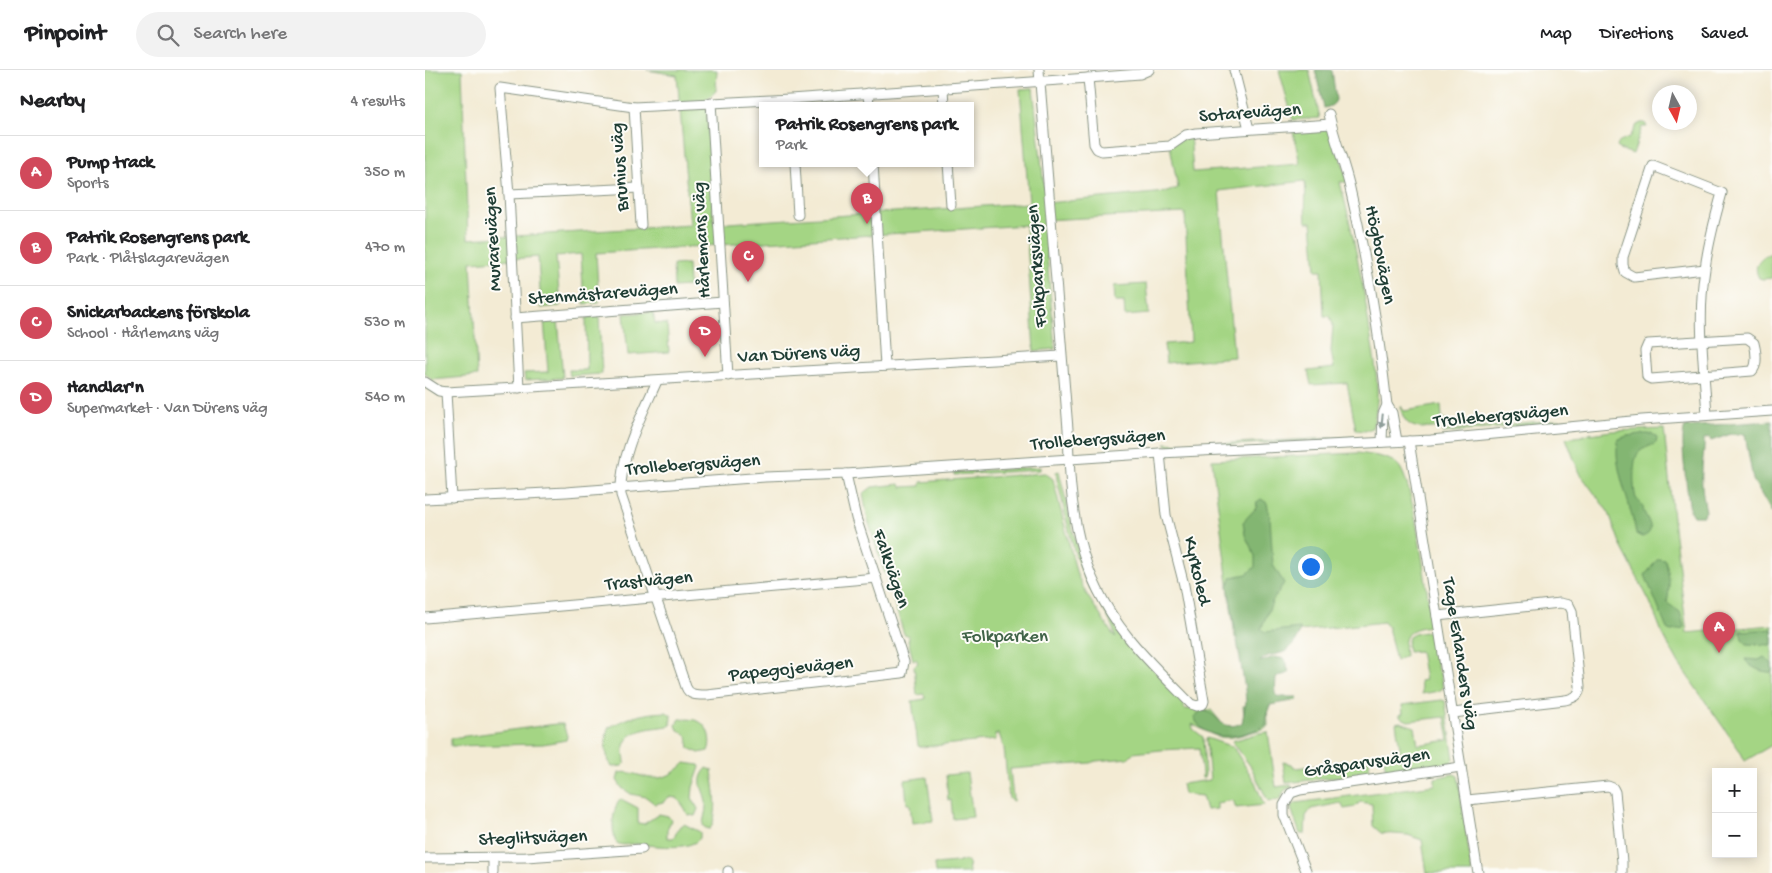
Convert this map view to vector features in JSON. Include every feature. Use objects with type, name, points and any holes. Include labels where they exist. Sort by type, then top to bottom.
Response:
[{"type":"street","name":"Folkparksvägen","points":[[1039,70],[1068,429],[1070,483],[1079,541],[1085,562],[1099,592],[1130,640],[1191,704],[1200,705],[1204,701],[1203,697]]},
{"type":"street","points":[[634,106],[711,102],[791,102],[869,93],[1140,74],[1149,70]]},
{"type":"street","points":[[1234,70],[1249,130]]},
{"type":"street","name":"Sotarevägen","points":[[1088,78],[1094,144],[1097,149],[1102,151],[1161,148],[1170,146],[1186,135],[1331,124]]},
{"type":"street","name":"Murarevägen","points":[[519,388],[509,194],[501,88],[634,106]]},
{"type":"street","points":[[943,88],[944,102]]},
{"type":"street","points":[[869,93],[869,102]]},
{"type":"street","name":"Hårlemans väg","points":[[711,102],[728,376]]},
{"type":"street","name":"Brunius väg","points":[[634,106],[641,225]]},
{"type":"street","name":"Högbovägen","points":[[1329,114],[1357,221],[1382,363],[1387,405],[1392,413],[1397,441]]},
{"type":"street","points":[[1705,269],[1634,277],[1625,272],[1623,257],[1653,166],[1722,193],[1705,269],[1702,340],[1707,415]]},
{"type":"street","points":[[795,167],[798,215]]},
{"type":"street","points":[[873,167],[885,366]]},
{"type":"street","points":[[948,167],[951,206]]},
{"type":"street","points":[[509,194],[639,188]]},
{"type":"street","name":"Stenmästarevägen","points":[[515,318],[723,302]]},
{"type":"street","points":[[1747,338],[1754,343],[1755,366],[1752,371],[1648,378],[1645,351],[1648,344],[1702,340],[1747,338]]},
{"type":"street","name":"Van Dürens väg","points":[[448,392],[1061,356]]},
{"type":"street","points":[[657,381],[628,446],[621,488],[621,495],[657,597]]},
{"type":"street","points":[[425,382],[439,391],[448,392],[452,498]]},
{"type":"street","name":"Högbovägen","points":[[1382,442],[1383,414],[1387,405]]},
{"type":"street","name":"Trollebergsvägen","points":[[425,499],[621,488],[765,477],[846,474],[1161,452],[1409,441],[1772,411]]},
{"type":"street","name":"Tage Erlanders väg","points":[[1409,441],[1478,873]]},
{"type":"street","name":"Kyrkoled","points":[[1161,452],[1166,515],[1184,585],[1203,697]]},
{"type":"street","name":"Falkvägen","points":[[846,474],[856,518],[904,662],[902,673]]},
{"type":"street","name":"Trastvägen","points":[[425,618],[876,578]]},
{"type":"street","name":"Papegojevägen","points":[[657,597],[686,687],[691,693],[707,696],[902,673]]},
{"type":"street","points":[[1437,616],[1560,603],[1569,605],[1572,611],[1580,686],[1576,697],[1565,700],[1453,713]]},
{"type":"street","name":"Gråsparvsvägen","points":[[1307,873],[1286,822],[1284,805],[1291,793],[1300,790],[1461,767]]},
{"type":"street","points":[[1467,800],[1608,786],[1613,788],[1615,792],[1622,873]]},
{"type":"street","name":"Steglitsvägen","points":[[425,858],[552,856],[642,849]]},
{"type":"street","points":[[493,858],[493,873]]},
{"type":"green space","points":[[425,70],[462,70],[468,239],[690,225],[677,75],[647,70],[717,70],[716,91],[706,100],[714,224],[1029,203],[1020,89],[1033,88],[1046,203],[1167,192],[1178,188],[1170,146],[1190,134],[1193,172],[1300,164],[1292,127],[1331,124],[1348,182],[1340,182],[1360,271],[1375,364],[1377,403],[1372,428],[1365,431],[1356,430],[1347,383],[1311,385],[1308,371],[1334,368],[1331,351],[1333,325],[1330,316],[1324,316],[1322,270],[1316,270],[1312,222],[1306,222],[1305,181],[1219,191],[1234,357],[1166,363],[1164,344],[1191,342],[1185,213],[1044,220],[1055,349],[1034,351],[1026,225],[596,253],[599,303],[584,304],[581,254],[556,256],[560,306],[541,308],[538,257],[471,262],[477,376],[432,380],[425,373]]},
{"type":"green space","points":[[1279,70],[1309,70],[1320,118],[1293,120]]},
{"type":"green space","points":[[1315,70],[1332,70],[1336,100],[1328,107],[1324,108]]},
{"type":"green space","points":[[1645,123],[1647,127],[1642,127],[1633,154],[1619,149],[1617,147],[1619,143],[1630,137],[1637,125]]},
{"type":"green space","points":[[1772,253],[1772,278],[1759,278],[1756,269],[1758,262],[1764,256]]},
{"type":"green space","points":[[688,264],[689,286],[674,287],[673,265]]},
{"type":"green space","points":[[1146,284],[1149,314],[1125,316],[1124,302],[1115,302],[1114,286]]},
{"type":"green space","points":[[653,312],[655,323],[667,324],[669,352],[628,355],[624,314]]},
{"type":"green space","points":[[599,316],[602,374],[570,376],[569,370],[587,370],[586,318]]},
{"type":"green space","points":[[558,319],[563,378],[525,380],[524,373],[548,372],[544,320]]},
{"type":"green space","points":[[1441,405],[1442,417],[1453,425],[1433,428],[1413,426],[1404,418],[1401,407],[1404,411]]},
{"type":"green space","points":[[1562,420],[1562,422],[1442,433],[1442,431]]},
{"type":"green space","points":[[1772,421],[1772,513],[1753,480],[1745,434],[1731,434],[1711,441],[1709,437],[1704,439],[1702,481],[1706,511],[1703,516],[1693,516],[1690,511],[1685,467],[1683,434],[1685,427]]},
{"type":"green space","points":[[1664,429],[1687,633],[1772,625],[1772,745],[1745,761],[1679,664],[1663,635],[1650,602],[1621,546],[1609,513],[1581,475],[1566,438],[1582,436],[1592,432],[1591,434],[1611,431]]},
{"type":"green space","points":[[1640,434],[1653,434],[1657,438],[1656,443],[1639,452],[1635,461],[1635,494],[1643,507],[1650,526],[1647,535],[1642,537],[1636,534],[1617,459],[1619,439]]},
{"type":"green space","points":[[1355,437],[1175,448],[1165,443],[1195,445]]},
{"type":"green space","points":[[1358,453],[1379,456],[1390,460],[1398,465],[1404,475],[1414,514],[1432,623],[1430,626],[1412,631],[1406,637],[1405,656],[1396,661],[1388,627],[1384,622],[1235,638],[1212,460]]},
{"type":"green space","points":[[1040,467],[1040,470],[954,475],[954,472]]},
{"type":"green space","name":"Folkparken","points":[[1059,471],[1078,551],[1089,583],[1121,635],[1186,704],[1183,707],[1185,709],[1211,710],[1226,728],[1245,726],[1243,706],[1267,703],[1268,726],[1239,736],[1219,737],[1192,724],[1193,729],[1203,737],[1204,778],[1202,778],[1199,748],[1133,753],[1128,758],[1090,763],[1010,769],[1013,798],[1015,800],[1012,801],[1009,799],[1004,748],[999,734],[995,734],[996,740],[918,746],[912,701],[925,699],[924,694],[917,695],[914,666],[918,663],[916,659],[913,660],[908,635],[904,634],[887,580],[889,576],[885,574],[868,520],[863,494],[872,487],[900,484],[901,487],[921,486],[921,482],[1045,473],[1053,479],[1077,575],[1087,595],[1115,638],[1110,622],[1086,581],[1078,562],[1057,480],[1056,472]]},
{"type":"green space","points":[[1261,499],[1267,503],[1270,518],[1273,565],[1284,583],[1273,600],[1261,629],[1265,632],[1300,628],[1300,631],[1294,644],[1289,649],[1283,653],[1265,657],[1260,662],[1274,657],[1285,659],[1289,673],[1276,677],[1275,693],[1278,697],[1297,697],[1298,700],[1270,705],[1266,716],[1266,725],[1257,729],[1237,735],[1217,735],[1207,732],[1194,717],[1202,710],[1229,726],[1242,723],[1246,702],[1245,689],[1228,586],[1232,577],[1247,574],[1255,567],[1255,556],[1245,535],[1243,522],[1256,508],[1257,502]]},
{"type":"green space","points":[[1658,559],[1665,560],[1669,582],[1667,603],[1680,612],[1684,627],[1682,629],[1672,631],[1667,629],[1645,575]]},
{"type":"green space","points":[[1772,629],[1772,644],[1770,645],[1747,644],[1742,639],[1740,631]]},
{"type":"green space","points":[[1431,631],[1443,688],[1439,691],[1422,694],[1420,681],[1425,680],[1420,651],[1408,652],[1407,645],[1409,637],[1414,634]]},
{"type":"green space","points":[[1764,657],[1772,664],[1772,672],[1757,669],[1749,665],[1745,659],[1759,660]]},
{"type":"green space","points":[[1445,701],[1454,759],[1450,763],[1386,771],[1384,758],[1401,755],[1396,723],[1400,722],[1415,727],[1418,745],[1449,740],[1445,717],[1408,721],[1400,717],[1400,714],[1403,714],[1402,705]]},
{"type":"green space","points":[[666,712],[671,715],[671,725],[633,734],[624,745],[625,763],[622,766],[612,767],[606,748],[608,728],[636,716]]},
{"type":"green space","points":[[680,719],[696,720],[706,727],[710,743],[708,751],[699,753],[689,748],[687,736],[678,730],[676,725]]},
{"type":"green space","points":[[563,724],[567,736],[566,740],[543,744],[451,746],[451,738]]},
{"type":"green space","points":[[1268,732],[1276,787],[1291,785],[1292,787],[1285,790],[1279,800],[1268,801],[1251,767],[1232,741]]},
{"type":"green space","points":[[1207,738],[1233,747],[1255,782],[1264,805],[1236,808],[1233,800],[1217,803],[1217,809],[1206,810],[1202,796],[1184,794],[1182,784],[1210,780]]},
{"type":"green space","points":[[1369,760],[1370,773],[1286,783],[1283,762],[1292,764],[1295,768]]},
{"type":"green space","points":[[685,763],[699,765],[700,767],[693,787],[692,798],[698,809],[695,816],[688,815],[677,798],[669,797],[663,802],[655,804],[646,797],[631,794],[622,788],[617,780],[619,773],[622,772],[649,778],[660,778],[676,771]]},
{"type":"green space","points":[[707,768],[712,770],[716,807],[710,829],[703,826],[706,801],[701,778]]},
{"type":"green space","points":[[967,773],[973,817],[953,819],[951,800],[948,800],[946,775]]},
{"type":"green space","points":[[1454,774],[1458,776],[1472,873],[1427,873],[1422,840],[1408,835],[1381,833],[1373,826],[1372,804],[1360,802],[1355,807],[1344,809],[1341,803],[1311,809],[1306,816],[1305,834],[1300,834],[1291,808],[1295,803],[1435,785],[1435,778]]},
{"type":"green space","points":[[927,777],[933,821],[912,823],[910,804],[907,804],[905,780]]},
{"type":"green space","points":[[621,799],[638,808],[638,823],[644,824],[659,814],[668,816],[671,820],[667,830],[667,838],[673,838],[684,824],[700,832],[700,838],[688,845],[680,846],[619,844],[613,833],[613,821],[616,806]]},
{"type":"green space","points":[[968,861],[969,873],[935,873],[934,864]]},
{"type":"place","name":"Patrik Rosengrens park","points":[[867,224]]},
{"type":"place","name":"Snickarbackens förskola","points":[[748,282]]},
{"type":"place","name":"Handlar'n","points":[[705,357]]},
{"type":"place","name":"Pump track","points":[[1719,653]]}]
